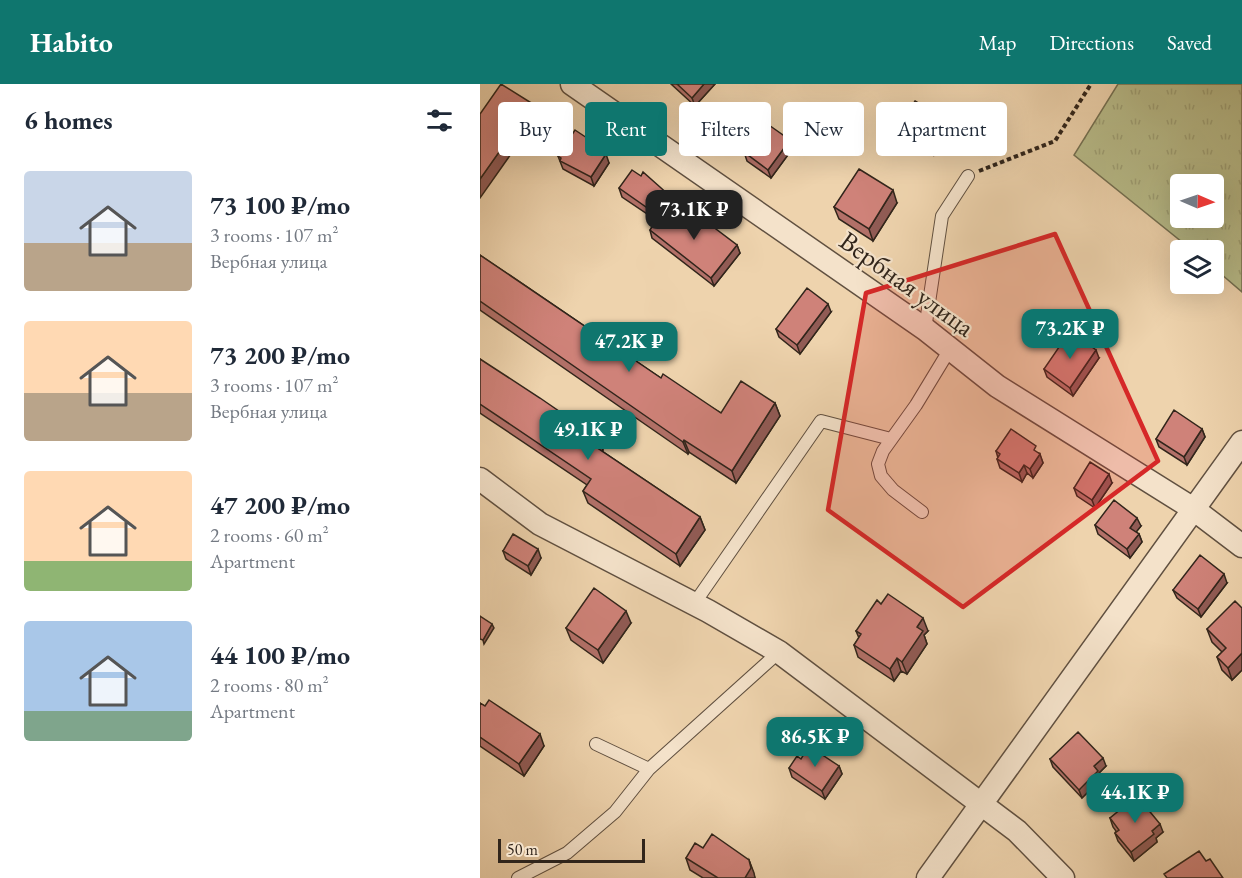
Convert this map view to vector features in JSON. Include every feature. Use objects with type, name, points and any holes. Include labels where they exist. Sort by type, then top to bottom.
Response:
[{"type":"street","name":"Вербная улица","points":[[572,84],[925,329],[997,386],[1192,508],[1242,546]]},
{"type":"street","points":[[928,878],[1192,508],[1242,442]]},
{"type":"street","points":[[480,479],[540,524],[694,604],[779,652],[1017,831],[1063,878]]},
{"type":"lane","points":[[925,329],[942,216],[968,176]]},
{"type":"lane","points":[[922,512],[893,490],[881,476],[878,464],[891,439],[950,349]]},
{"type":"lane","points":[[694,604],[821,421],[891,439]]},
{"type":"lane","points":[[518,878],[567,853],[615,812],[649,769],[779,652]]},
{"type":"lane","points":[[596,744],[649,769]]},
{"type":"path","points":[[968,176],[1055,141],[1091,84]]},
{"type":"highlighted area","points":[[1055,234],[1158,461],[963,607],[828,510],[866,293]]},
{"type":"green space","points":[[1118,84],[1242,84],[1242,292],[1224,277],[1224,240],[1180,240],[1074,155]]},
{"type":"building","points":[[501,84],[530,102],[498,102],[498,154],[480,179],[480,114]]},
{"type":"building","points":[[677,84],[704,84],[692,98]]},
{"type":"building","points":[[771,127],[783,135],[783,150],[768,170],[749,156],[771,156]]},
{"type":"building","points":[[575,130],[585,137],[585,156],[605,156],[591,177],[560,161],[561,158],[558,156],[573,156]]},
{"type":"building","points":[[859,169],[893,190],[869,229],[834,207]]},
{"type":"building","points":[[632,170],[641,176],[643,172],[669,195],[656,214],[619,188]]},
{"type":"building","points":[[665,207],[697,229],[704,220],[737,245],[711,278],[650,230]]},
{"type":"building","points":[[480,255],[661,378],[663,374],[721,413],[741,381],[775,403],[732,471],[684,440],[683,442],[480,301]]},
{"type":"building","points":[[807,288],[828,304],[797,345],[776,329]]},
{"type":"building","points":[[1070,331],[1096,350],[1070,388],[1044,369]]},
{"type":"building","points":[[480,359],[598,438],[593,445],[700,517],[676,554],[583,491],[591,479],[480,404]]},
{"type":"building","points":[[1174,410],[1202,429],[1184,457],[1156,439]]},
{"type":"building","points":[[1011,429],[1036,446],[1034,450],[1040,454],[1030,469],[1024,465],[1019,473],[997,459],[1000,454],[996,451]]},
{"type":"building","points":[[1090,462],[1109,474],[1092,500],[1074,488]]},
{"type":"building","points":[[1114,500],[1137,518],[1130,528],[1139,534],[1127,549],[1095,525]]},
{"type":"building","points":[[513,534],[538,549],[528,566],[503,551]]},
{"type":"building","points":[[1200,555],[1224,574],[1198,609],[1173,590]]},
{"type":"building","points":[[594,588],[626,611],[598,650],[566,628]]},
{"type":"building","points":[[888,594],[923,618],[917,627],[923,631],[902,662],[897,658],[890,669],[854,645],[861,634],[856,631],[877,600],[881,604]]},
{"type":"building","points":[[1235,601],[1242,608],[1242,653],[1228,668],[1217,657],[1226,648],[1207,629]]},
{"type":"building","points":[[480,616],[492,624],[483,640],[480,639]]},
{"type":"building","points":[[489,700],[540,734],[519,764],[480,737],[480,703],[485,706]]},
{"type":"building","points":[[1078,732],[1103,758],[1094,766],[1098,771],[1079,790],[1050,759]]},
{"type":"building","points":[[809,746],[839,766],[822,791],[789,768],[797,756],[801,759]]},
{"type":"building","points":[[1137,796],[1160,824],[1152,831],[1154,834],[1131,852],[1115,833],[1119,830],[1110,818]]},
{"type":"building","points":[[712,834],[749,860],[751,868],[745,878],[718,878],[686,858],[695,843],[703,848]]},
{"type":"building","points":[[1199,851],[1206,861],[1210,859],[1223,878],[1167,878],[1164,874]]}]
